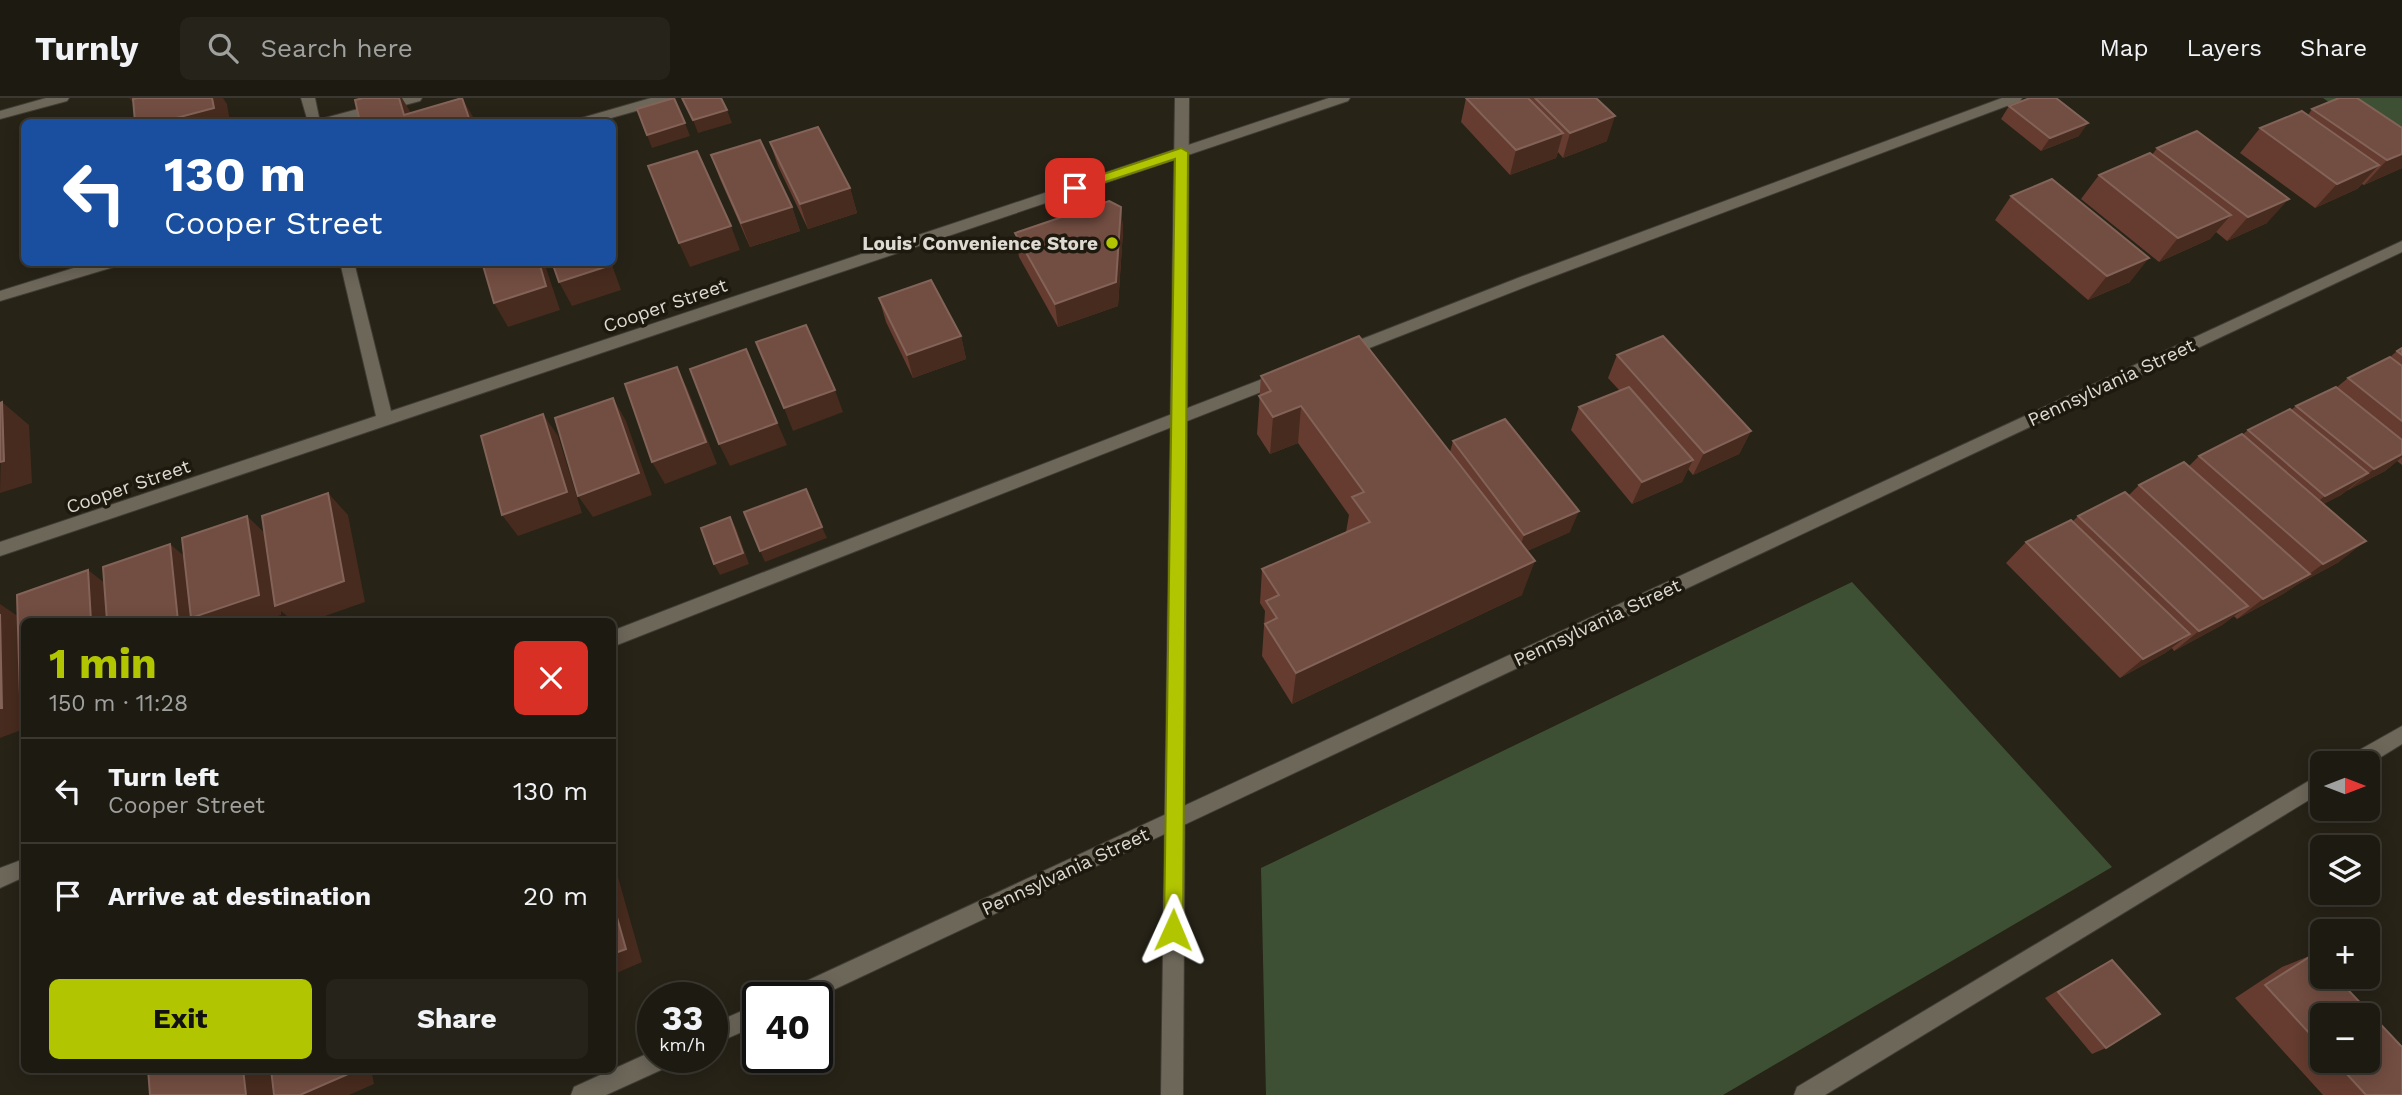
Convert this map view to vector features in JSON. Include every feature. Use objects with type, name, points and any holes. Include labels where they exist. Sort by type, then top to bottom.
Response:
[{"type":"street","points":[[0,115],[62,98]]},
{"type":"street","points":[[308,98],[313,119]]},
{"type":"street","points":[[337,119],[415,98]]},
{"type":"street","points":[[593,119],[666,98]]},
{"type":"street","points":[[1172,1095],[1182,98]]},
{"type":"street","name":"Cooper Street","points":[[0,549],[1343,98]]},
{"type":"street","points":[[1334,356],[1528,280],[2015,98]]},
{"type":"street","name":"Pennsylvania Street","points":[[826,982],[2402,246]]},
{"type":"street","points":[[0,296],[99,266]]},
{"type":"street","points":[[349,266],[385,419]]},
{"type":"street","points":[[616,637],[1296,372]]},
{"type":"street","points":[[2374,751],[2402,734]]},
{"type":"street","points":[[1805,1095],[2310,789]]},
{"type":"street","points":[[0,878],[21,869]]},
{"type":"street","points":[[582,1095],[637,1070]]},
{"type":"green space","points":[[2323,98],[2402,98],[2402,154]]},
{"type":"green space","points":[[1852,582],[2112,867],[1723,1095],[1266,1095],[1261,868]]},
{"type":"building","points":[[212,98],[214,108],[172,119],[135,119],[133,99]]},
{"type":"building","points":[[399,98],[404,115],[462,98],[469,119],[359,119],[355,100]]},
{"type":"building","points":[[674,98],[685,123],[647,135],[637,109]]},
{"type":"building","points":[[682,98],[721,98],[727,110],[693,120]]},
{"type":"building","points":[[1466,98],[1528,98],[1563,133],[1516,150]]},
{"type":"building","points":[[1535,98],[1596,98],[1615,116],[1570,133]]},
{"type":"building","points":[[2030,98],[2056,98],[2088,123],[2050,138],[2009,106]]},
{"type":"building","points":[[2339,98],[2357,98],[2402,128],[2402,154],[2387,160],[2312,109]]},
{"type":"building","points":[[2302,111],[2379,165],[2337,184],[2260,128]]},
{"type":"building","points":[[818,127],[850,188],[800,204],[770,142]]},
{"type":"building","points":[[2197,131],[2289,199],[2248,217],[2157,148]]},
{"type":"building","points":[[760,140],[792,207],[741,223],[711,155]]},
{"type":"building","points":[[697,151],[731,226],[679,243],[648,166]]},
{"type":"building","points":[[2150,153],[2231,215],[2178,238],[2099,175]]},
{"type":"building","points":[[2052,179],[2149,258],[2107,276],[2011,196]]},
{"type":"building","points":[[1109,201],[1121,207],[1116,282],[1055,304],[1015,233]]},
{"type":"building","points":[[483,266],[540,266],[546,286],[494,303]]},
{"type":"building","points":[[553,266],[608,266],[559,282]]},
{"type":"building","points":[[931,280],[961,336],[907,355],[879,298]]},
{"type":"building","points":[[806,325],[835,390],[784,408],[756,342]]},
{"type":"building","points":[[1359,336],[1535,561],[1296,673],[1265,624],[1277,618],[1266,601],[1279,595],[1262,569],[1370,522],[1352,497],[1364,492],[1301,406],[1273,417],[1259,396],[1271,391],[1261,376]]},
{"type":"building","points":[[1663,336],[1751,431],[1704,453],[1617,355]]},
{"type":"building","points":[[746,349],[777,423],[719,444],[690,369]]},
{"type":"building","points":[[2390,357],[2402,366],[2402,421],[2348,378]]},
{"type":"building","points":[[677,367],[706,442],[652,462],[625,384]]},
{"type":"building","points":[[1629,387],[1693,460],[1642,482],[1579,407]]},
{"type":"building","points":[[2336,387],[2402,440],[2402,454],[2374,469],[2296,406]]},
{"type":"building","points":[[613,398],[639,473],[578,496],[555,418]]},
{"type":"building","points":[[2,402],[4,461],[0,462],[0,403]]},
{"type":"building","points":[[2290,409],[2368,473],[2325,496],[2248,430]]},
{"type":"building","points":[[543,414],[567,492],[502,515],[481,436]]},
{"type":"building","points":[[1505,419],[1579,511],[1524,535],[1453,441]]},
{"type":"building","points":[[2242,434],[2366,541],[2323,564],[2199,456]]},
{"type":"building","points":[[2184,462],[2310,574],[2263,599],[2139,485]]},
{"type":"building","points":[[806,489],[822,527],[760,551],[744,512]]},
{"type":"building","points":[[2125,492],[2248,606],[2199,631],[2078,516]]},
{"type":"building","points":[[328,493],[344,581],[275,606],[262,516]]},
{"type":"building","points":[[247,516],[259,595],[191,618],[182,538]]},
{"type":"building","points":[[730,517],[743,553],[714,564],[701,528]]},
{"type":"building","points":[[2071,520],[2190,634],[2143,659],[2026,542]]},
{"type":"building","points":[[170,544],[178,618],[107,618],[103,567]]},
{"type":"building","points":[[88,570],[91,618],[21,618],[20,696],[17,595]]},
{"type":"building","points":[[0,614],[2,708],[0,708]]},
{"type":"building","points":[[616,914],[626,949],[616,953]]},
{"type":"building","points":[[2310,957],[2310,989],[2347,989],[2360,1003],[2310,1003],[2310,1034],[2265,985]]},
{"type":"building","points":[[2112,960],[2160,1014],[2106,1048],[2058,992]]},
{"type":"building","points":[[2380,1024],[2402,1047],[2402,1095],[2366,1095],[2346,1073],[2380,1073]]},
{"type":"building","points":[[148,1073],[243,1073],[246,1095],[150,1095]]},
{"type":"building","points":[[271,1073],[348,1073],[300,1095],[274,1095]]},
{"type":"place","name":"Louis' Convenience Store","points":[[1112,243]]},
{"type":"route","points":[[1075,188],[1181,152],[1173,930]]}]
